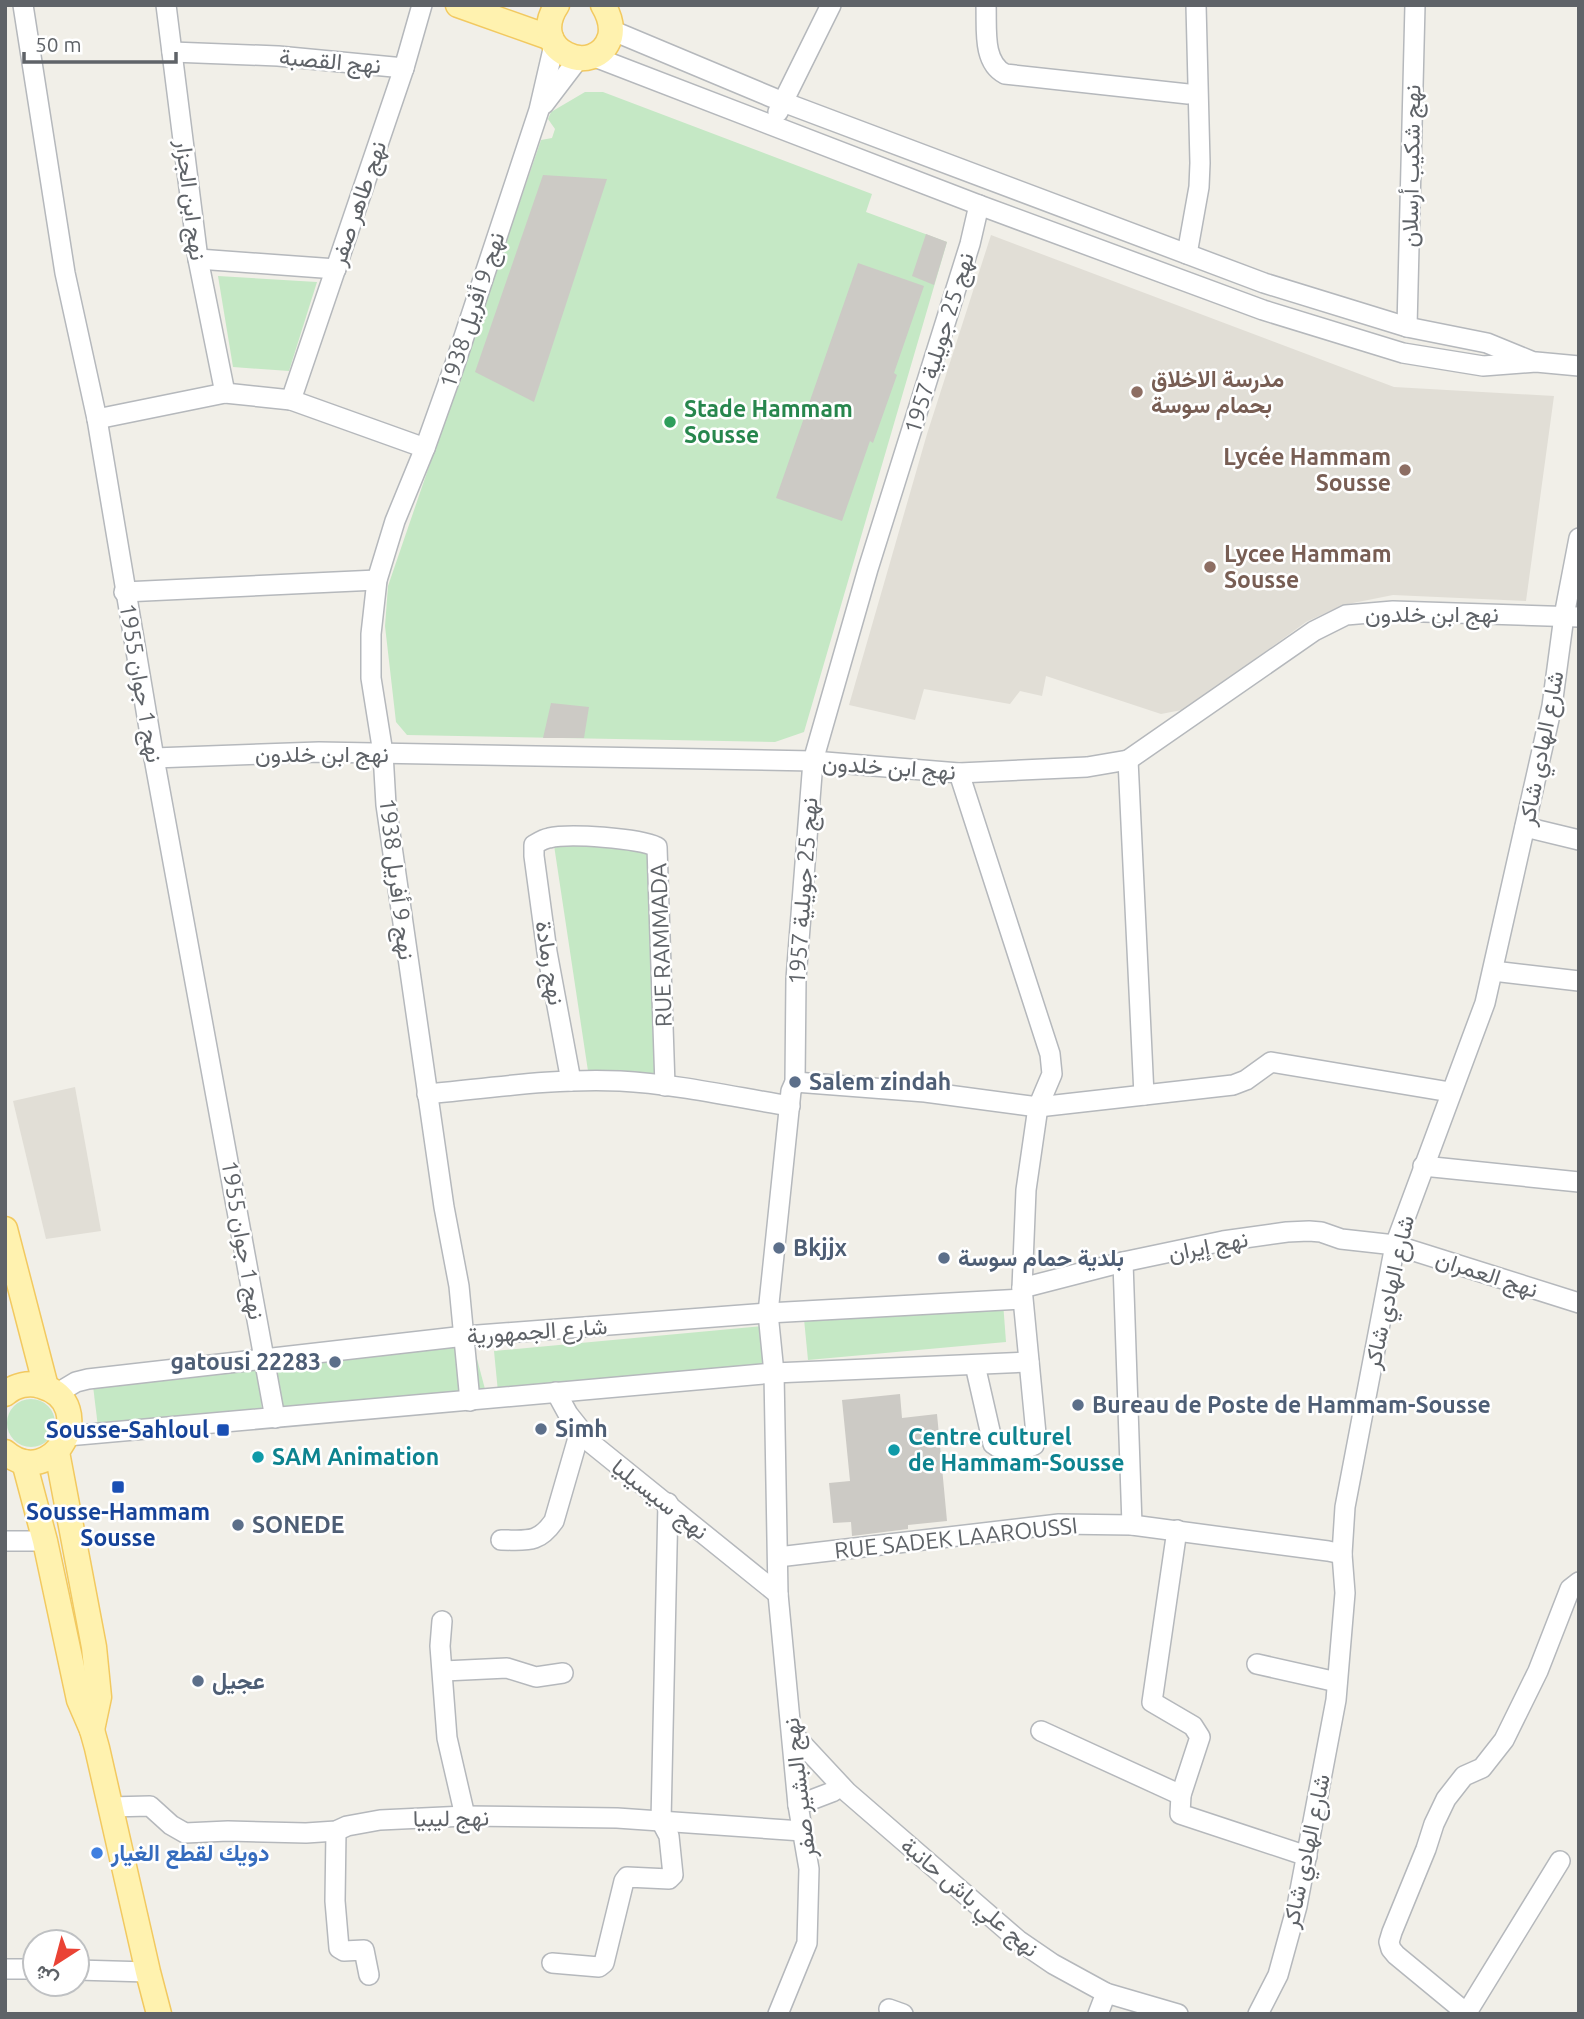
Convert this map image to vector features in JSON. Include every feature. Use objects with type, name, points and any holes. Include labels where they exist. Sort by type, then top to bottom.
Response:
[{"type":"main road","points":[[458,5],[552,41]]},
{"type":"main road","points":[[557,5],[548,26],[552,41],[561,52],[586,57],[601,50],[608,41],[609,14]]},
{"type":"main road","points":[[5,1229],[51,1391],[68,1413],[70,1425],[62,1444],[47,1459],[11,1456],[45,1541],[79,1700],[92,1730],[159,2014]]},
{"type":"main road","points":[[5,1394],[22,1385],[34,1384],[51,1391]]},
{"type":"main road","points":[[62,1444],[99,1697],[92,1730]]},
{"type":"street","name":"نهج 1 جوان 1955","points":[[23,5],[65,273],[97,419],[124,592],[275,1418]]},
{"type":"street","name":"نهج ابن الجزار","points":[[166,5],[198,259],[225,393]]},
{"type":"street","name":"نهج طاهر صفر","points":[[291,400],[404,68],[422,5]]},
{"type":"street","points":[[771,126],[831,5]]},
{"type":"street","points":[[986,5],[988,51],[997,70],[1005,74],[1188,94]]},
{"type":"street","points":[[1187,254],[1199,187],[1200,163],[1196,5]]},
{"type":"street","name":"نهج شكيب أرسلان","points":[[1407,327],[1415,5]]},
{"type":"street","points":[[609,14],[783,102],[1264,283],[1407,327],[1487,343],[1536,362]]},
{"type":"street","points":[[539,110],[552,41]]},
{"type":"street","name":"نهج القصبة","points":[[172,51],[278,56],[404,68]]},
{"type":"street","points":[[539,110],[586,57],[1263,310],[1403,353],[1483,366],[1536,362],[1579,366]]},
{"type":"street","name":"نهج 9 أفريل 1938","points":[[470,1401],[459,1286],[444,1207],[386,805],[383,753],[372,678],[371,634],[377,580],[395,521],[425,449],[539,110]]},
{"type":"street","name":"نهج 25 جويلية 1957","points":[[778,1557],[774,1373],[768,1313],[790,1091],[795,1082],[796,979],[813,761],[867,569],[970,244],[979,205]]},
{"type":"street","points":[[198,259],[336,270]]},
{"type":"street","points":[[97,419],[225,393],[291,400],[425,449]]},
{"type":"street","name":"شارع الهادي شاكر","points":[[1258,2014],[1278,1975],[1307,1856],[1337,1682],[1345,1592],[1342,1555],[1345,1507],[1395,1245],[1450,1092],[1475,1034],[1493,971],[1572,616],[1579,538]]},
{"type":"street","points":[[124,592],[377,580]]},
{"type":"street","name":"نهج ابن خلدون","points":[[154,758],[319,752],[813,761],[959,773],[1087,767],[1128,760],[1314,631],[1346,615],[1392,611],[1572,616]]},
{"type":"street","points":[[1128,760],[1144,1095]]},
{"type":"street","points":[[959,773],[1050,1054],[1052,1074],[1038,1107],[1026,1190],[1022,1294],[1036,1442],[1034,1445],[1017,1450],[1000,1449],[993,1444],[975,1365]]},
{"type":"street","points":[[1525,827],[1579,840]]},
{"type":"street","name":"RUE RAMMADA","points":[[534,845],[545,838],[567,837],[606,838],[650,843],[657,847],[665,1086]]},
{"type":"street","name":"نهج رمادة","points":[[534,845],[547,952],[571,1081]]},
{"type":"street","points":[[1493,971],[1579,981]]},
{"type":"street","points":[[795,1082],[925,1092],[1038,1107],[1233,1085],[1246,1080],[1271,1062],[1450,1092]]},
{"type":"street","points":[[427,1094],[571,1081],[620,1081],[790,1106]]},
{"type":"street","points":[[1423,1166],[1579,1182]]},
{"type":"street","name":"نهج إيران","points":[[1022,1294],[1123,1262],[1223,1241],[1287,1232],[1321,1232],[1341,1238],[1395,1245]]},
{"type":"street","name":"نهج العمران","points":[[1395,1245],[1579,1303]]},
{"type":"street","points":[[1123,1262],[1132,1525]]},
{"type":"street","name":"شارع الجمهورية","points":[[51,1391],[88,1379],[465,1336],[1022,1294]]},
{"type":"street","points":[[62,1444],[275,1418],[774,1373],[1029,1362]]},
{"type":"street","name":"نهج سيسيليا","points":[[556,1392],[580,1431],[605,1455],[778,1594]]},
{"type":"street","points":[[501,1539],[535,1540],[545,1533],[554,1521],[580,1431]]},
{"type":"street","points":[[552,1963],[599,1967],[604,1963],[627,1877],[669,1879],[673,1875],[669,1836],[661,1821],[668,1503]]},
{"type":"street","name":"RUE SADEK LAAROUSSI","points":[[778,1557],[1059,1524],[1132,1525],[1328,1550],[1342,1555]]},
{"type":"street","points":[[1177,1530],[1152,1702],[1193,1726],[1200,1737],[1181,1795],[1179,1811],[1183,1816],[1307,1856]]},
{"type":"street","points":[[5,1541],[45,1541]]},
{"type":"street","name":"نهج البشير صفر","points":[[778,1557],[778,1594],[798,1805],[809,1869],[807,1943],[778,2014]]},
{"type":"street","points":[[1560,1861],[1464,2014],[1391,1949],[1389,1942],[1392,1932],[1446,1799],[1464,1776],[1482,1768],[1504,1740],[1538,1671],[1570,1590],[1579,1582]]},
{"type":"street","points":[[442,1621],[440,1646],[447,1738],[465,1815]]},
{"type":"street","points":[[1257,1664],[1337,1682]]},
{"type":"street","points":[[444,1671],[507,1668],[536,1677],[564,1673]]},
{"type":"street","points":[[1041,1731],[1181,1795]]},
{"type":"street","name":"نهج علي باش حانبة","points":[[792,1733],[841,1786],[1018,1940],[1053,1964],[1106,1993],[1178,2014]]},
{"type":"street","points":[[798,1805],[841,1786]]},
{"type":"street","name":"نهج ليبيا","points":[[109,1807],[150,1806],[171,1825],[185,1833],[306,1833],[335,1831],[380,1820],[465,1815],[617,1818],[803,1831]]},
{"type":"street","points":[[335,1831],[335,1901],[339,1948],[344,1951],[364,1950],[369,1975]]},
{"type":"street","points":[[91,1970],[148,1972]]},
{"type":"street","points":[[1098,2014],[1106,1993]]},
{"type":"shaded area","name":"Lycee Hammam Sousse","points":[[991,235],[1394,387],[1554,396],[1526,601],[1393,595],[1343,605],[1306,622],[1187,709],[1161,714],[1046,676],[1042,696],[1020,691],[1010,704],[924,689],[915,720],[849,705],[927,434]]},
{"type":"shaded area","points":[[75,1087],[101,1231],[46,1239],[13,1101]]},
{"type":"green space","name":"Stade Hammam Sousse","points":[[585,92],[603,92],[872,194],[866,212],[947,242],[804,732],[775,742],[407,735],[396,722],[385,626],[388,586],[541,140],[552,138],[555,129],[548,119],[551,112]]},
{"type":"green space","points":[[218,276],[317,282],[289,371],[233,367]]},
{"type":"green space","points":[[552,832],[649,837],[658,1080],[639,1073],[588,1071]]},
{"type":"green space","points":[[1003,1302],[1006,1342],[808,1360],[804,1319]]},
{"type":"green space","points":[[763,1326],[765,1367],[498,1392],[494,1351]]},
{"type":"green space","points":[[472,1340],[490,1408],[282,1426],[275,1368]]},
{"type":"green space","points":[[258,1369],[262,1410],[98,1427],[93,1386]]},
{"type":"green space","points":[[31,1399],[48,1406],[55,1423],[48,1440],[31,1447],[14,1440],[7,1423],[14,1406]]},
{"type":"building","points":[[543,175],[607,179],[534,402],[475,372]]},
{"type":"building","points":[[926,234],[947,242],[934,285],[912,276]]},
{"type":"building","points":[[858,263],[924,286],[894,373],[897,375],[842,521],[776,498]]},
{"type":"building","points":[[551,703],[589,707],[584,738],[543,738]]},
{"type":"building","name":"Centre culturel de Hammam-Sousse","points":[[900,1394],[902,1418],[937,1414],[947,1521],[908,1525],[908,1529],[852,1536],[851,1522],[833,1523],[829,1483],[850,1481],[842,1400]]},
{"type":"place","name":"مدرسة الاخلاق بحمام سوسة","points":[[1137,392]]},
{"type":"place","name":"Stade Hammam Sousse","points":[[670,422]]},
{"type":"place","name":"Lycée Hammam Sousse","points":[[1405,470]]},
{"type":"place","name":"Lycee Hammam Sousse","points":[[1210,567]]},
{"type":"place","name":"Salem zindah","points":[[795,1082]]},
{"type":"place","name":"Bkjjx","points":[[779,1248]]},
{"type":"place","name":"بلدية حمام سوسة","points":[[944,1258]]},
{"type":"place","name":"gatousi 22283","points":[[335,1362]]},
{"type":"place","name":"Bureau de Poste de Hammam-Sousse","points":[[1078,1405]]},
{"type":"place","name":"Simh","points":[[541,1429]]},
{"type":"place","name":"Sousse-Sahloul","points":[[223,1430]]},
{"type":"place","name":"Centre culturel de Hammam-Sousse","points":[[894,1450]]},
{"type":"place","name":"SAM Animation","points":[[258,1457]]},
{"type":"place","name":"Sousse-Hammam Sousse","points":[[118,1487]]},
{"type":"place","name":"SONEDE","points":[[238,1525]]},
{"type":"place","name":"عجيل","points":[[198,1681]]},
{"type":"place","name":"دويك لقطع الغيار","points":[[97,1853]]}]
